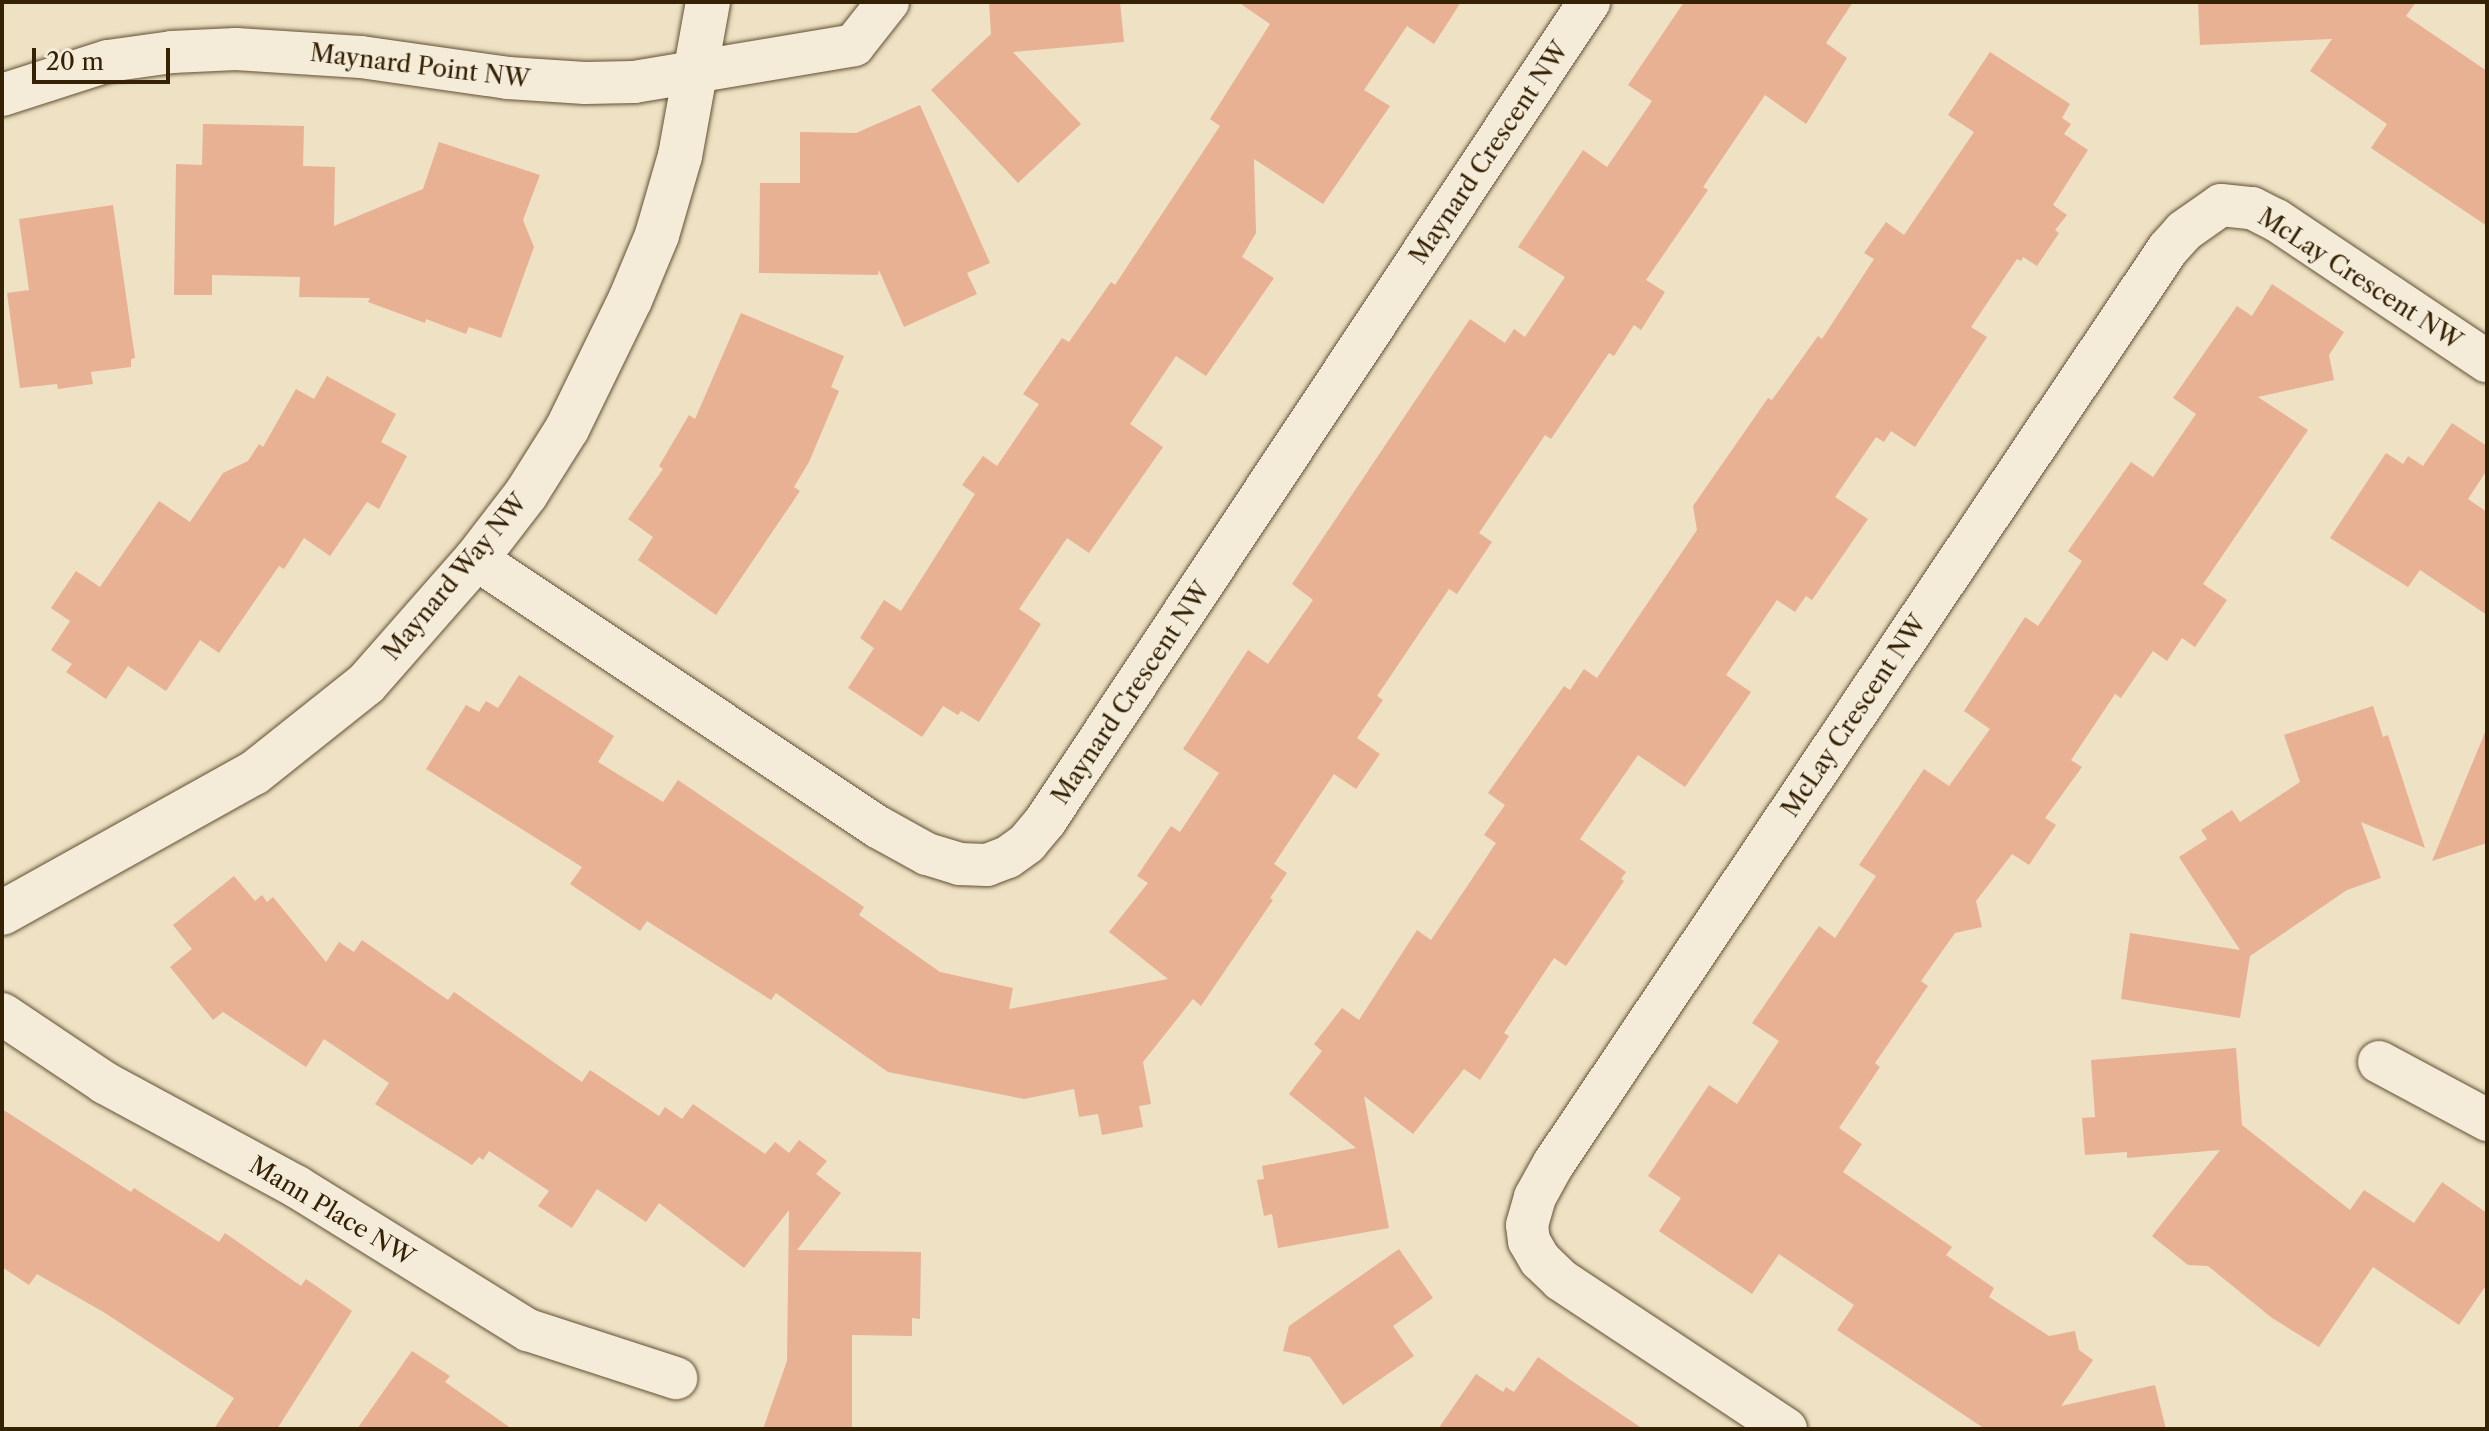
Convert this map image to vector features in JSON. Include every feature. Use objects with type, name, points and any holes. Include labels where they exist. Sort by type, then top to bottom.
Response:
[{"type":"street","name":"Maynard Way NW","points":[[2,913],[254,773],[366,684],[476,559],[526,494],[567,429],[625,313],[657,235],[680,156],[708,2]]},
{"type":"street","points":[[698,70],[854,45],[888,2]]},
{"type":"street","name":"Maynard Crescent NW","points":[[476,559],[878,827],[927,854],[959,864],[987,865],[1008,857],[1027,843],[1046,820],[1589,2]]},
{"type":"street","name":"Maynard Point NW","points":[[2,95],[108,61],[172,52],[236,49],[347,56],[508,78],[585,83],[634,82],[698,70]]},
{"type":"street","name":"McLay Crescent NW","points":[[1786,1429],[1561,1280],[1540,1260],[1529,1241],[1527,1225],[1535,1197],[1554,1163],[2168,249],[2184,231],[2221,205],[2252,208],[2276,220],[2487,361]]},
{"type":"street","name":"Mann Place NW","points":[[2,1014],[105,1083],[297,1187],[528,1330],[676,1378]]},
{"type":"street","points":[[2379,1062],[2487,1120]]},
{"type":"building","points":[[989,2],[1120,2],[1124,42],[1013,52],[1081,124],[1018,183],[931,90],[991,34]]},
{"type":"building","points":[[1238,2],[1461,2],[1434,44],[1407,26],[1364,90],[1390,106],[1323,204],[1254,159],[1256,233],[1242,257],[1274,278],[1206,376],[1176,356],[1130,424],[1163,447],[1089,553],[1067,538],[1019,609],[1041,624],[979,722],[961,711],[958,715],[943,706],[922,737],[848,688],[874,648],[860,638],[884,600],[901,611],[975,494],[962,485],[983,456],[997,466],[1039,404],[1023,394],[1062,338],[1069,342],[1111,282],[1115,285],[1220,126],[1210,119],[1270,24]]},
{"type":"building","points":[[1684,2],[1853,2],[1826,43],[1847,58],[1806,124],[1765,95],[1703,187],[1708,190],[1646,280],[1665,292],[1641,330],[1634,325],[1614,356],[1609,353],[1551,439],[1545,435],[1479,533],[1492,542],[1457,594],[1449,589],[1377,696],[1383,700],[1357,738],[1380,754],[1356,789],[1334,774],[1274,864],[1287,873],[1270,898],[1273,900],[1201,1006],[1193,999],[1143,1062],[1151,1104],[1139,1106],[1143,1127],[1102,1135],[1098,1114],[1079,1117],[1074,1089],[1024,1099],[888,1072],[776,993],[771,1000],[647,921],[640,931],[570,884],[582,867],[426,769],[466,705],[479,712],[486,701],[498,708],[519,675],[614,736],[598,762],[663,802],[678,780],[864,907],[859,915],[940,972],[1013,988],[1009,1009],[1168,979],[1109,932],[1148,883],[1137,876],[1171,826],[1180,832],[1219,773],[1183,749],[1248,650],[1268,664],[1313,600],[1292,584],[1470,319],[1505,343],[1514,329],[1525,337],[1565,277],[1518,247],[1583,150],[1607,167],[1652,101],[1628,85]]},
{"type":"building","points":[[2198,2],[2416,2],[2406,16],[2487,71],[2487,226],[2371,148],[2387,124],[2310,71],[2332,39],[2200,45]]},
{"type":"building","points":[[1990,52],[2070,104],[2062,118],[2071,124],[2064,134],[2088,150],[2053,205],[2067,215],[2055,230],[2059,233],[2037,266],[2023,257],[2021,261],[2017,259],[1971,327],[1987,337],[1915,447],[1891,431],[1884,442],[1876,437],[1835,497],[1868,519],[1812,600],[1806,596],[1795,612],[1777,600],[1726,675],[1751,692],[1685,787],[1638,755],[1580,839],[1626,872],[1621,879],[1624,881],[1566,966],[1554,958],[1504,1033],[1509,1036],[1480,1080],[1464,1069],[1413,1134],[1364,1096],[1389,1228],[1278,1248],[1272,1214],[1264,1216],[1257,1180],[1264,1179],[1262,1166],[1356,1148],[1289,1094],[1322,1051],[1314,1044],[1342,1008],[1359,1020],[1417,930],[1431,940],[1496,843],[1484,835],[1505,805],[1488,793],[1564,686],[1570,690],[1584,669],[1597,678],[1697,530],[1693,506],[1768,398],[1772,400],[1818,336],[1822,339],[1874,259],[1864,253],[1886,222],[1904,235],[1974,132],[1948,115]]},
{"type":"building","points":[[920,105],[990,263],[967,273],[977,294],[904,327],[879,270],[878,275],[759,273],[760,183],[800,183],[800,132],[856,133]]},
{"type":"building","points":[[203,124],[304,126],[303,166],[335,167],[334,226],[423,189],[439,142],[540,175],[523,220],[534,247],[501,338],[469,327],[466,334],[426,319],[425,323],[368,302],[370,298],[299,297],[300,277],[212,275],[212,295],[174,295],[176,164],[202,165]]},
{"type":"building","points":[[113,205],[135,358],[131,359],[131,367],[91,372],[93,384],[58,389],[57,384],[20,388],[7,293],[29,290],[19,219]]},
{"type":"building","points":[[2272,284],[2344,332],[2329,355],[2334,380],[2258,397],[2308,430],[2203,584],[2227,600],[2195,647],[2182,638],[2167,661],[2153,651],[2121,698],[2115,694],[2071,760],[2082,767],[2045,818],[2056,825],[2029,865],[2012,854],[1976,901],[1982,927],[1955,933],[1921,981],[1928,986],[1875,1063],[1880,1067],[1839,1128],[1862,1144],[1843,1172],[1952,1247],[1946,1255],[1994,1288],[1989,1297],[2049,1336],[2075,1331],[2079,1350],[2093,1360],[2061,1406],[2155,1385],[2166,1429],[1985,1429],[1837,1330],[1854,1305],[1779,1254],[1752,1294],[1659,1231],[1681,1198],[1648,1176],[1709,1085],[1737,1104],[1779,1041],[1752,1023],[1819,926],[1835,938],[1876,876],[1859,865],[1924,769],[1949,786],[1990,729],[1964,711],[2025,617],[2038,626],[2082,561],[2068,551],[2131,462],[2153,477],[2196,414],[2173,398],[2237,306],[2252,316]]},
{"type":"building","points":[[741,313],[844,356],[831,387],[839,391],[809,462],[794,487],[800,491],[716,615],[638,560],[653,537],[628,519],[663,469],[659,466],[689,415],[695,419]]},
{"type":"building","points":[[327,376],[396,414],[381,442],[407,456],[379,509],[367,502],[330,556],[304,538],[284,569],[279,566],[219,653],[200,640],[166,691],[128,666],[106,699],[66,672],[72,664],[51,650],[70,621],[51,608],[76,571],[100,587],[159,501],[190,522],[223,473],[248,461],[259,444],[263,447],[296,389],[314,399]]},
{"type":"building","points":[[2452,423],[2487,446],[2487,470],[2468,499],[2487,512],[2487,615],[2420,570],[2408,587],[2330,538],[2386,453],[2403,464],[2408,456],[2423,466]]},
{"type":"building","points":[[2373,706],[2383,737],[2388,735],[2425,848],[2361,822],[2381,878],[2347,890],[2250,956],[2240,1018],[2121,999],[2130,933],[2240,950],[2179,857],[2207,839],[2201,830],[2232,810],[2240,822],[2300,782],[2284,735]]},
{"type":"building","points":[[2486,730],[2487,843],[2432,861]]},
{"type":"building","points":[[234,876],[255,901],[262,895],[267,902],[273,897],[326,962],[339,942],[354,952],[362,940],[448,1000],[454,992],[582,1082],[590,1070],[659,1116],[665,1107],[682,1119],[693,1104],[765,1154],[775,1142],[789,1153],[799,1140],[827,1161],[816,1174],[841,1193],[797,1250],[921,1252],[920,1319],[912,1318],[912,1336],[852,1335],[852,1429],[763,1429],[787,1361],[789,1210],[744,1268],[659,1203],[646,1222],[597,1189],[572,1228],[538,1206],[549,1191],[489,1151],[483,1160],[479,1157],[472,1165],[375,1104],[389,1083],[324,1039],[306,1067],[223,1012],[213,1020],[170,967],[192,949],[173,925]]},
{"type":"building","points":[[2236,1048],[2242,1125],[2350,1210],[2364,1190],[2414,1223],[2442,1182],[2487,1213],[2487,1284],[2459,1325],[2373,1267],[2319,1347],[2272,1318],[2208,1266],[2188,1265],[2152,1236],[2220,1150],[2127,1158],[2127,1152],[2085,1155],[2082,1118],[2095,1117],[2091,1060]]},
{"type":"building","points":[[2,1109],[131,1192],[134,1188],[219,1242],[225,1233],[301,1286],[306,1279],[352,1311],[277,1429],[214,1429],[234,1398],[105,1313],[37,1274],[29,1285],[2,1267]]},
{"type":"building","points":[[1399,1249],[1433,1298],[1393,1326],[1414,1356],[1343,1405],[1310,1357],[1283,1351],[1289,1326]]},
{"type":"building","points":[[412,1351],[450,1376],[445,1382],[512,1429],[357,1429]]},
{"type":"building","points":[[1538,1357],[1643,1429],[1438,1429],[1476,1374],[1503,1392],[1506,1387],[1514,1392]]}]
